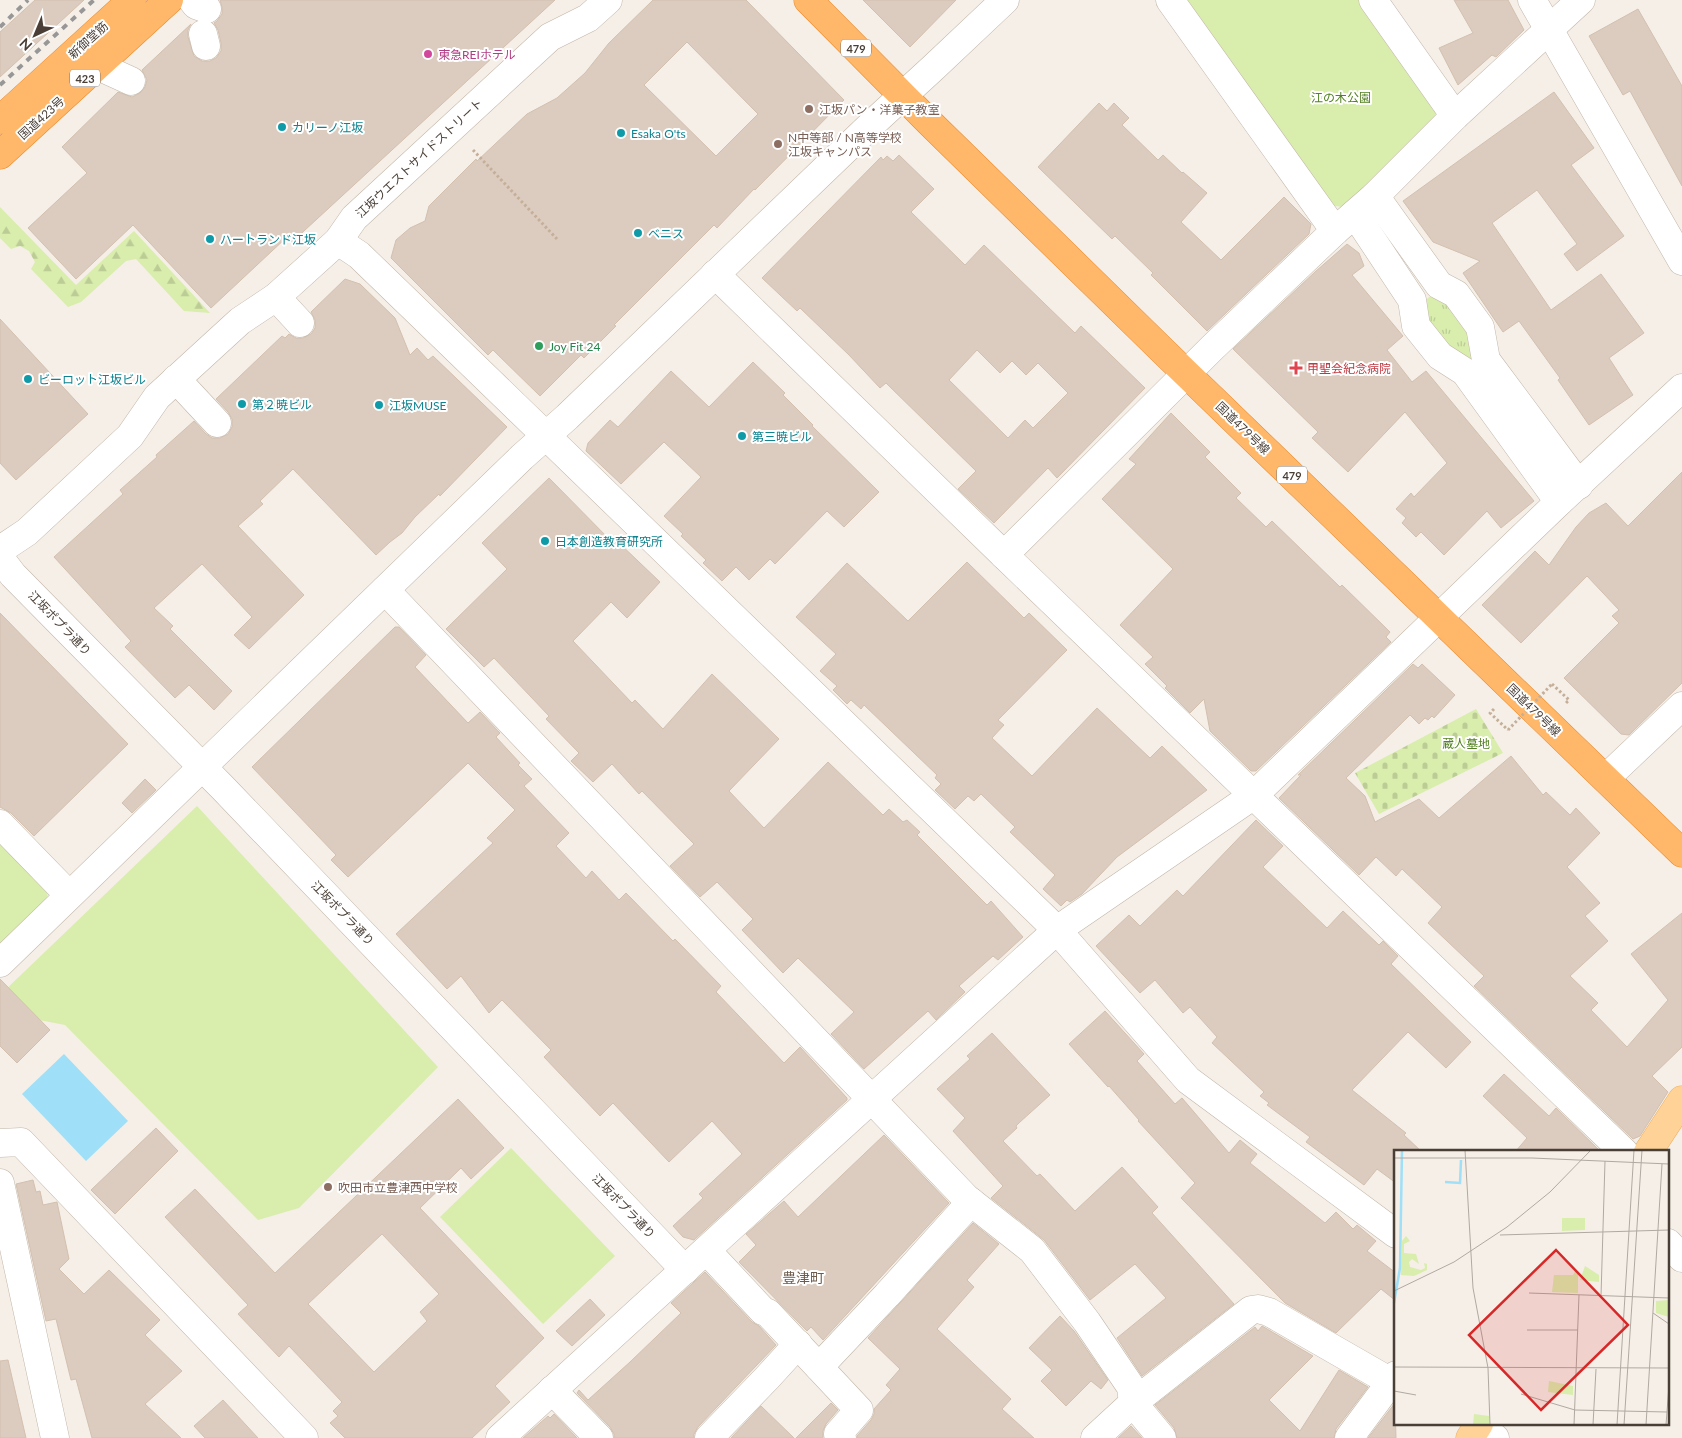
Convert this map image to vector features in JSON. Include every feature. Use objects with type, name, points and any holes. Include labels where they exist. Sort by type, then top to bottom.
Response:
[{"type":"highway","name":"新御堂筋","points":[[0,120],[132,0]]},
{"type":"highway","name":"国道423号","points":[[0,155],[169,0]]},
{"type":"highway","name":"国道479号線","points":[[808,0],[902,96],[1186,374],[1682,852]]},
{"type":"main road","points":[[1649,1150],[1682,1100]]},
{"type":"main road","points":[[1470,1438],[1478,1426]]},
{"type":"street","name":"江坂ウエストサイドストリート","points":[[0,550],[27,532],[130,436],[157,397],[240,321],[276,297],[338,241],[354,218],[550,37],[588,18],[608,0]]},
{"type":"street","points":[[0,963],[522,457],[1004,0]]},
{"type":"street","points":[[1170,0],[1355,213],[1412,300],[1416,326],[1440,356],[1465,372],[1569,494]]},
{"type":"street","points":[[1373,0],[1455,116]]},
{"type":"street","points":[[1532,0],[1682,261]]},
{"type":"street","points":[[1004,555],[1186,374],[1455,116],[1581,0]]},
{"type":"street","points":[[98,66],[131,81]]},
{"type":"street","points":[[1355,213],[1439,285],[1456,294],[1480,328],[1486,360],[1569,494]]},
{"type":"street","points":[[338,241],[359,255],[1057,930],[1188,1080],[1394,1233]]},
{"type":"street","points":[[715,274],[1622,1150]]},
{"type":"street","points":[[276,297],[300,323]]},
{"type":"street","points":[[176,379],[217,423]]},
{"type":"street","points":[[500,1438],[1057,930],[1254,796],[1682,388]]},
{"type":"street","name":"江坂ポプラ通り","points":[[0,558],[13,575],[202,766],[685,1270]]},
{"type":"street","points":[[385,590],[971,1202],[1032,1250],[1087,1322],[1131,1387],[1134,1402],[1162,1438]]},
{"type":"street","points":[[1606,778],[1682,706]]},
{"type":"street","points":[[0,824],[69,895]]},
{"type":"street","points":[[0,1143],[21,1142],[304,1438]]},
{"type":"street","points":[[0,1183],[55,1438]]},
{"type":"street","points":[[819,1367],[971,1202]]},
{"type":"street","points":[[1670,1245],[1682,1258]]},
{"type":"street","points":[[706,1251],[763,1311],[768,1313],[798,1344],[859,1410],[838,1434],[842,1438]]},
{"type":"street","points":[[1095,1438],[1134,1402],[1251,1310],[1258,1308],[1269,1312],[1393,1379],[1350,1438]]},
{"type":"street","points":[[709,1438],[798,1344]]},
{"type":"street","points":[[552,1390],[599,1438]]},
{"type":"street","points":[[1481,1426],[1495,1438]]},
{"type":"path","points":[[473,150],[557,239]]},
{"type":"path","points":[[1501,715],[1494,708],[1490,713],[1508,730],[1552,684],[1569,700],[1565,704],[1559,698]]},
{"type":"green space","name":"江の木公園","points":[[1185,0],[1360,0],[1436,107],[1435,123],[1348,208],[1330,205]]},
{"type":"green space","points":[[0,207],[76,285],[134,231],[210,313],[184,311],[136,259],[126,261],[81,302],[68,307],[31,269],[35,262],[29,251],[20,246],[11,249],[0,238]]},
{"type":"green space","points":[[1432,295],[1449,307],[1465,326],[1476,354],[1468,361],[1448,347],[1431,326],[1423,302]]},
{"type":"green space","name":"蔵人墓地","points":[[1476,709],[1503,753],[1379,814],[1355,773]]},
{"type":"green space","points":[[197,806],[438,1067],[299,1208],[258,1220],[65,1025],[34,1019],[0,1047],[0,995]]},
{"type":"green space","points":[[0,840],[47,887],[48,906],[0,951]]},
{"type":"green space","points":[[511,1148],[615,1256],[543,1324],[440,1217]]},
{"type":"water","points":[[64,1054],[128,1121],[86,1161],[22,1094]]},
{"type":"building","points":[[35,0],[84,0],[0,77],[0,32]]},
{"type":"building","name":"カリーノ江坂","points":[[220,0],[555,0],[292,242],[287,237],[211,308],[133,225],[76,279],[28,228],[87,173],[62,147],[118,92],[132,97],[140,93],[145,87],[147,80],[142,70],[191,24],[188,30],[188,37],[194,56],[202,61],[210,61],[216,58],[221,51],[218,30],[214,23],[222,14]]},
{"type":"building","points":[[653,0],[746,0],[844,100],[717,228],[714,225],[614,325],[616,326],[584,358],[581,355],[540,396],[493,350],[488,355],[391,258],[396,240],[410,228],[425,221],[429,206],[476,159],[477,161],[527,114],[557,98],[585,73],[609,43]],"holes":[[[687,42],[758,114],[716,156],[644,85]]]},
{"type":"building","points":[[863,0],[956,0],[910,47]]},
{"type":"building","points":[[1454,0],[1508,0],[1524,30],[1496,57],[1492,55],[1458,85],[1439,48],[1473,33]]},
{"type":"building","points":[[1638,9],[1682,86],[1682,186],[1630,91],[1623,95],[1589,36]]},
{"type":"building","points":[[1554,92],[1594,148],[1571,165],[1624,236],[1577,271],[1564,254],[1577,244],[1537,190],[1492,223],[1551,310],[1601,274],[1644,333],[1609,358],[1633,395],[1589,425],[1558,380],[1560,378],[1519,321],[1503,332],[1463,273],[1480,261],[1433,242],[1403,201]]},
{"type":"building","points":[[1099,103],[1107,111],[1114,103],[1129,118],[1122,125],[1158,160],[1163,155],[1207,193],[1181,222],[1221,260],[1284,197],[1311,224],[1309,234],[1207,331],[1151,275],[1153,273],[1115,236],[1112,239],[1038,167]]},
{"type":"building","points":[[899,155],[934,189],[911,212],[965,265],[984,245],[1075,333],[1081,326],[1145,388],[1057,478],[1048,468],[994,523],[958,489],[976,471],[886,383],[880,388],[800,308],[797,311],[762,278],[881,157],[883,160],[887,156],[893,161]],"holes":[[[977,350],[1000,373],[1012,361],[1026,375],[1038,363],[1068,393],[1033,428],[1025,420],[1008,438],[949,380]]]},
{"type":"building","points":[[1347,244],[1359,253],[1364,266],[1352,275],[1403,336],[1387,350],[1412,382],[1426,371],[1534,501],[1501,528],[1487,511],[1444,555],[1421,532],[1416,537],[1402,523],[1406,518],[1396,509],[1411,493],[1414,497],[1447,463],[1405,412],[1348,472],[1312,438],[1318,432],[1233,349]]},
{"type":"building","points":[[345,279],[360,284],[395,318],[410,355],[417,348],[428,360],[433,356],[507,427],[440,496],[439,494],[415,517],[402,533],[376,555],[293,469],[260,501],[263,504],[238,526],[304,595],[249,649],[234,635],[252,617],[202,564],[154,608],[173,626],[170,629],[232,691],[214,710],[189,685],[175,698],[125,647],[131,641],[54,557],[123,494],[120,490],[194,421],[212,438],[220,438],[228,434],[232,427],[232,419],[216,399],[282,336],[285,338],[289,334],[296,338],[303,338],[311,334],[315,328],[315,320],[311,312]]},
{"type":"building","name":"ビーロット江坂ビル","points":[[0,319],[88,414],[16,480],[0,463]]},
{"type":"building","points":[[753,362],[785,393],[783,395],[812,426],[879,492],[844,527],[827,511],[775,564],[770,559],[749,580],[736,567],[722,581],[703,563],[706,560],[681,536],[683,534],[664,516],[701,477],[664,442],[621,484],[586,451],[588,443],[610,420],[618,427],[671,371],[709,407]]},
{"type":"building","points":[[1171,413],[1210,452],[1205,457],[1241,493],[1236,498],[1266,527],[1272,521],[1390,632],[1386,637],[1391,642],[1256,771],[1251,771],[1210,731],[1204,699],[1190,713],[1165,688],[1167,686],[1145,664],[1153,657],[1120,625],[1173,569],[1102,499],[1136,464],[1129,459]]},
{"type":"building","points":[[1682,472],[1682,683],[1629,735],[1621,734],[1564,678],[1619,623],[1612,616],[1619,610],[1587,576],[1521,643],[1482,605],[1535,551],[1549,565],[1576,527],[1589,513],[1606,503],[1628,526]]},
{"type":"building","points":[[549,478],[614,544],[617,541],[660,582],[627,618],[611,602],[573,641],[632,703],[635,700],[663,729],[712,674],[779,739],[729,791],[764,828],[828,762],[883,815],[889,809],[903,822],[907,820],[920,832],[917,835],[987,905],[991,901],[1023,937],[998,960],[993,956],[959,986],[965,992],[936,1020],[928,1011],[864,1069],[831,1034],[854,1012],[798,958],[783,973],[742,930],[753,919],[717,882],[700,897],[670,866],[694,844],[642,791],[639,794],[612,764],[593,782],[571,761],[579,753],[546,719],[549,716],[494,658],[484,667],[446,629],[507,569],[482,543]]},
{"type":"building","points":[[967,562],[1024,618],[1029,613],[1067,650],[998,720],[1004,725],[992,738],[1032,776],[1097,708],[1150,758],[1162,746],[1207,790],[1117,857],[1082,894],[1070,902],[1067,900],[1061,906],[1043,889],[1055,875],[1010,832],[1015,827],[981,794],[974,801],[968,796],[955,809],[935,790],[941,784],[935,778],[937,775],[864,705],[861,709],[851,700],[847,704],[833,690],[837,686],[820,671],[836,654],[796,617],[847,563],[908,621]]},
{"type":"building","points":[[0,613],[128,744],[34,836],[11,813],[0,807]]},
{"type":"building","points":[[395,627],[399,627],[426,655],[415,667],[468,723],[480,712],[500,733],[496,737],[520,763],[518,765],[532,779],[524,786],[569,833],[556,846],[586,878],[592,871],[619,900],[626,893],[721,986],[716,992],[784,1063],[800,1047],[847,1098],[694,1240],[683,1237],[673,1226],[703,1198],[699,1194],[742,1154],[712,1121],[669,1162],[613,1103],[600,1116],[544,1057],[551,1050],[502,1000],[489,1013],[461,976],[447,989],[396,934],[493,843],[487,838],[515,810],[468,763],[348,877],[331,860],[336,855],[252,767]]},
{"type":"building","points":[[1413,664],[1418,668],[1422,664],[1455,695],[1434,718],[1432,716],[1428,720],[1425,718],[1419,724],[1410,715],[1346,778],[1365,796],[1375,822],[1419,799],[1439,818],[1511,756],[1543,795],[1546,792],[1570,815],[1576,808],[1600,833],[1567,867],[1600,903],[1585,916],[1608,941],[1570,976],[1598,1003],[1591,1010],[1627,1047],[1668,1000],[1631,954],[1682,913],[1682,1047],[1652,1076],[1668,1092],[1640,1136],[1633,1139],[1474,986],[1484,976],[1428,923],[1442,907],[1402,869],[1396,876],[1376,857],[1359,875],[1279,798],[1301,775],[1298,775]]},
{"type":"building","points":[[145,779],[156,790],[132,813],[122,803]]},
{"type":"building","points":[[1256,820],[1283,846],[1263,867],[1327,928],[1343,911],[1379,945],[1383,941],[1398,956],[1391,964],[1471,1042],[1446,1068],[1408,1032],[1352,1090],[1406,1133],[1404,1135],[1420,1150],[1394,1150],[1394,1182],[1377,1169],[1364,1185],[1306,1142],[1310,1137],[1267,1105],[1269,1103],[1260,1096],[1264,1092],[1212,1043],[1217,1037],[1190,1007],[1183,1013],[1155,980],[1140,993],[1096,946],[1129,915],[1140,926],[1177,890],[1183,896]]},
{"type":"building","points":[[0,979],[50,1030],[17,1063],[0,1046]]},
{"type":"building","points":[[1105,1011],[1144,1054],[1137,1061],[1175,1104],[1182,1098],[1229,1153],[1240,1140],[1257,1154],[1250,1163],[1325,1223],[1336,1212],[1353,1229],[1357,1225],[1376,1241],[1367,1251],[1394,1271],[1394,1299],[1381,1289],[1336,1333],[1285,1303],[1181,1198],[1195,1183],[1069,1044]]},
{"type":"building","points":[[992,1033],[1050,1095],[1020,1122],[1016,1126],[1017,1128],[1003,1141],[1037,1176],[1040,1174],[1075,1211],[1122,1167],[1158,1207],[1152,1213],[1234,1304],[1142,1376],[1117,1338],[1166,1298],[1135,1264],[1090,1300],[1044,1240],[991,1198],[1003,1186],[953,1131],[965,1118],[937,1089],[970,1059],[967,1056]]},
{"type":"building","points":[[1504,1074],[1549,1116],[1556,1108],[1599,1150],[1517,1150],[1527,1138],[1483,1096]]},
{"type":"building","points":[[458,1099],[504,1148],[471,1179],[461,1168],[420,1208],[544,1338],[495,1386],[510,1402],[472,1438],[345,1438],[330,1423],[338,1416],[333,1411],[342,1402],[289,1346],[279,1357],[238,1314],[248,1305],[165,1217],[195,1189],[275,1273]],"holes":[[[382,1234],[439,1294],[420,1312],[427,1321],[374,1372],[308,1304]]]},
{"type":"building","points":[[156,1128],[178,1151],[115,1214],[91,1190]]},
{"type":"building","points":[[884,1135],[949,1203],[823,1340],[811,1327],[807,1331],[739,1262],[756,1245],[746,1234],[784,1201],[798,1217]]},
{"type":"building","points":[[33,1180],[36,1192],[40,1191],[43,1205],[57,1202],[69,1259],[59,1269],[84,1294],[109,1270],[160,1320],[145,1335],[182,1371],[145,1404],[181,1438],[92,1438],[76,1379],[71,1380],[56,1319],[46,1321],[16,1184]]},
{"type":"building","points":[[973,1223],[999,1244],[967,1280],[974,1287],[937,1329],[1011,1399],[1002,1409],[1034,1438],[857,1438],[871,1420],[874,1409],[891,1390],[886,1385],[900,1369],[868,1338]]},
{"type":"building","points":[[705,1272],[776,1345],[698,1427],[694,1438],[614,1438],[610,1427],[577,1393],[579,1390],[588,1400],[630,1362],[681,1313],[671,1303]]},
{"type":"building","points":[[590,1299],[605,1315],[572,1346],[556,1331]]},
{"type":"building","points":[[1060,1316],[1074,1331],[1108,1380],[1101,1389],[1091,1381],[1066,1406],[1041,1381],[1052,1370],[1029,1348]]},
{"type":"building","points":[[1262,1326],[1313,1356],[1269,1400],[1300,1431],[1339,1370],[1368,1387],[1336,1429],[1334,1438],[1177,1438],[1174,1428],[1155,1405],[1255,1327],[1258,1331]]},
{"type":"building","points":[[8,1360],[26,1438],[0,1438],[0,1361]]},
{"type":"building","points":[[223,1400],[258,1438],[205,1438],[194,1426]]},
{"type":"building","points":[[831,1403],[838,1410],[826,1424],[823,1438],[796,1438]]},
{"type":"building","points":[[1394,1404],[1396,1438],[1368,1438]]},
{"type":"building","points":[[761,1406],[794,1438],[731,1438]]},
{"type":"building","points":[[554,1414],[577,1438],[523,1438],[548,1416],[550,1418]]},
{"type":"building","points":[[1131,1426],[1142,1438],[1118,1438]]},
{"type":"railway","points":[[0,27],[28,0]]},
{"type":"railway","points":[[0,85],[94,0]]},
{"type":"place","name":"東急REIホテル","points":[[428,54]]},
{"type":"place","name":"江坂パン・洋菓子教室","points":[[809,109]]},
{"type":"place","name":"カリーノ江坂","points":[[282,127]]},
{"type":"place","name":"Esaka O'ts","points":[[621,133]]},
{"type":"place","name":"N中等部 / N高等学校 江坂キャンパス","points":[[778,144]]},
{"type":"place","name":"ベニス","points":[[638,233]]},
{"type":"place","name":"ハートランド江坂","points":[[210,239]]},
{"type":"place","name":"Joy Fit 24","points":[[539,346]]},
{"type":"place","name":"甲聖会紀念病院","points":[[1296,368]]},
{"type":"place","name":"ビーロット江坂ビル","points":[[28,379]]},
{"type":"place","name":"第２暁ビル","points":[[242,404]]},
{"type":"place","name":"江坂MUSE","points":[[379,405]]},
{"type":"place","name":"第三暁ビル","points":[[742,436]]},
{"type":"place","name":"日本創造教育研究所","points":[[545,541]]},
{"type":"place","name":"吹田市立豊津西中学校","points":[[328,1187]]},
{"type":"district","name":"豊津町","points":[[803,1277]]}]
